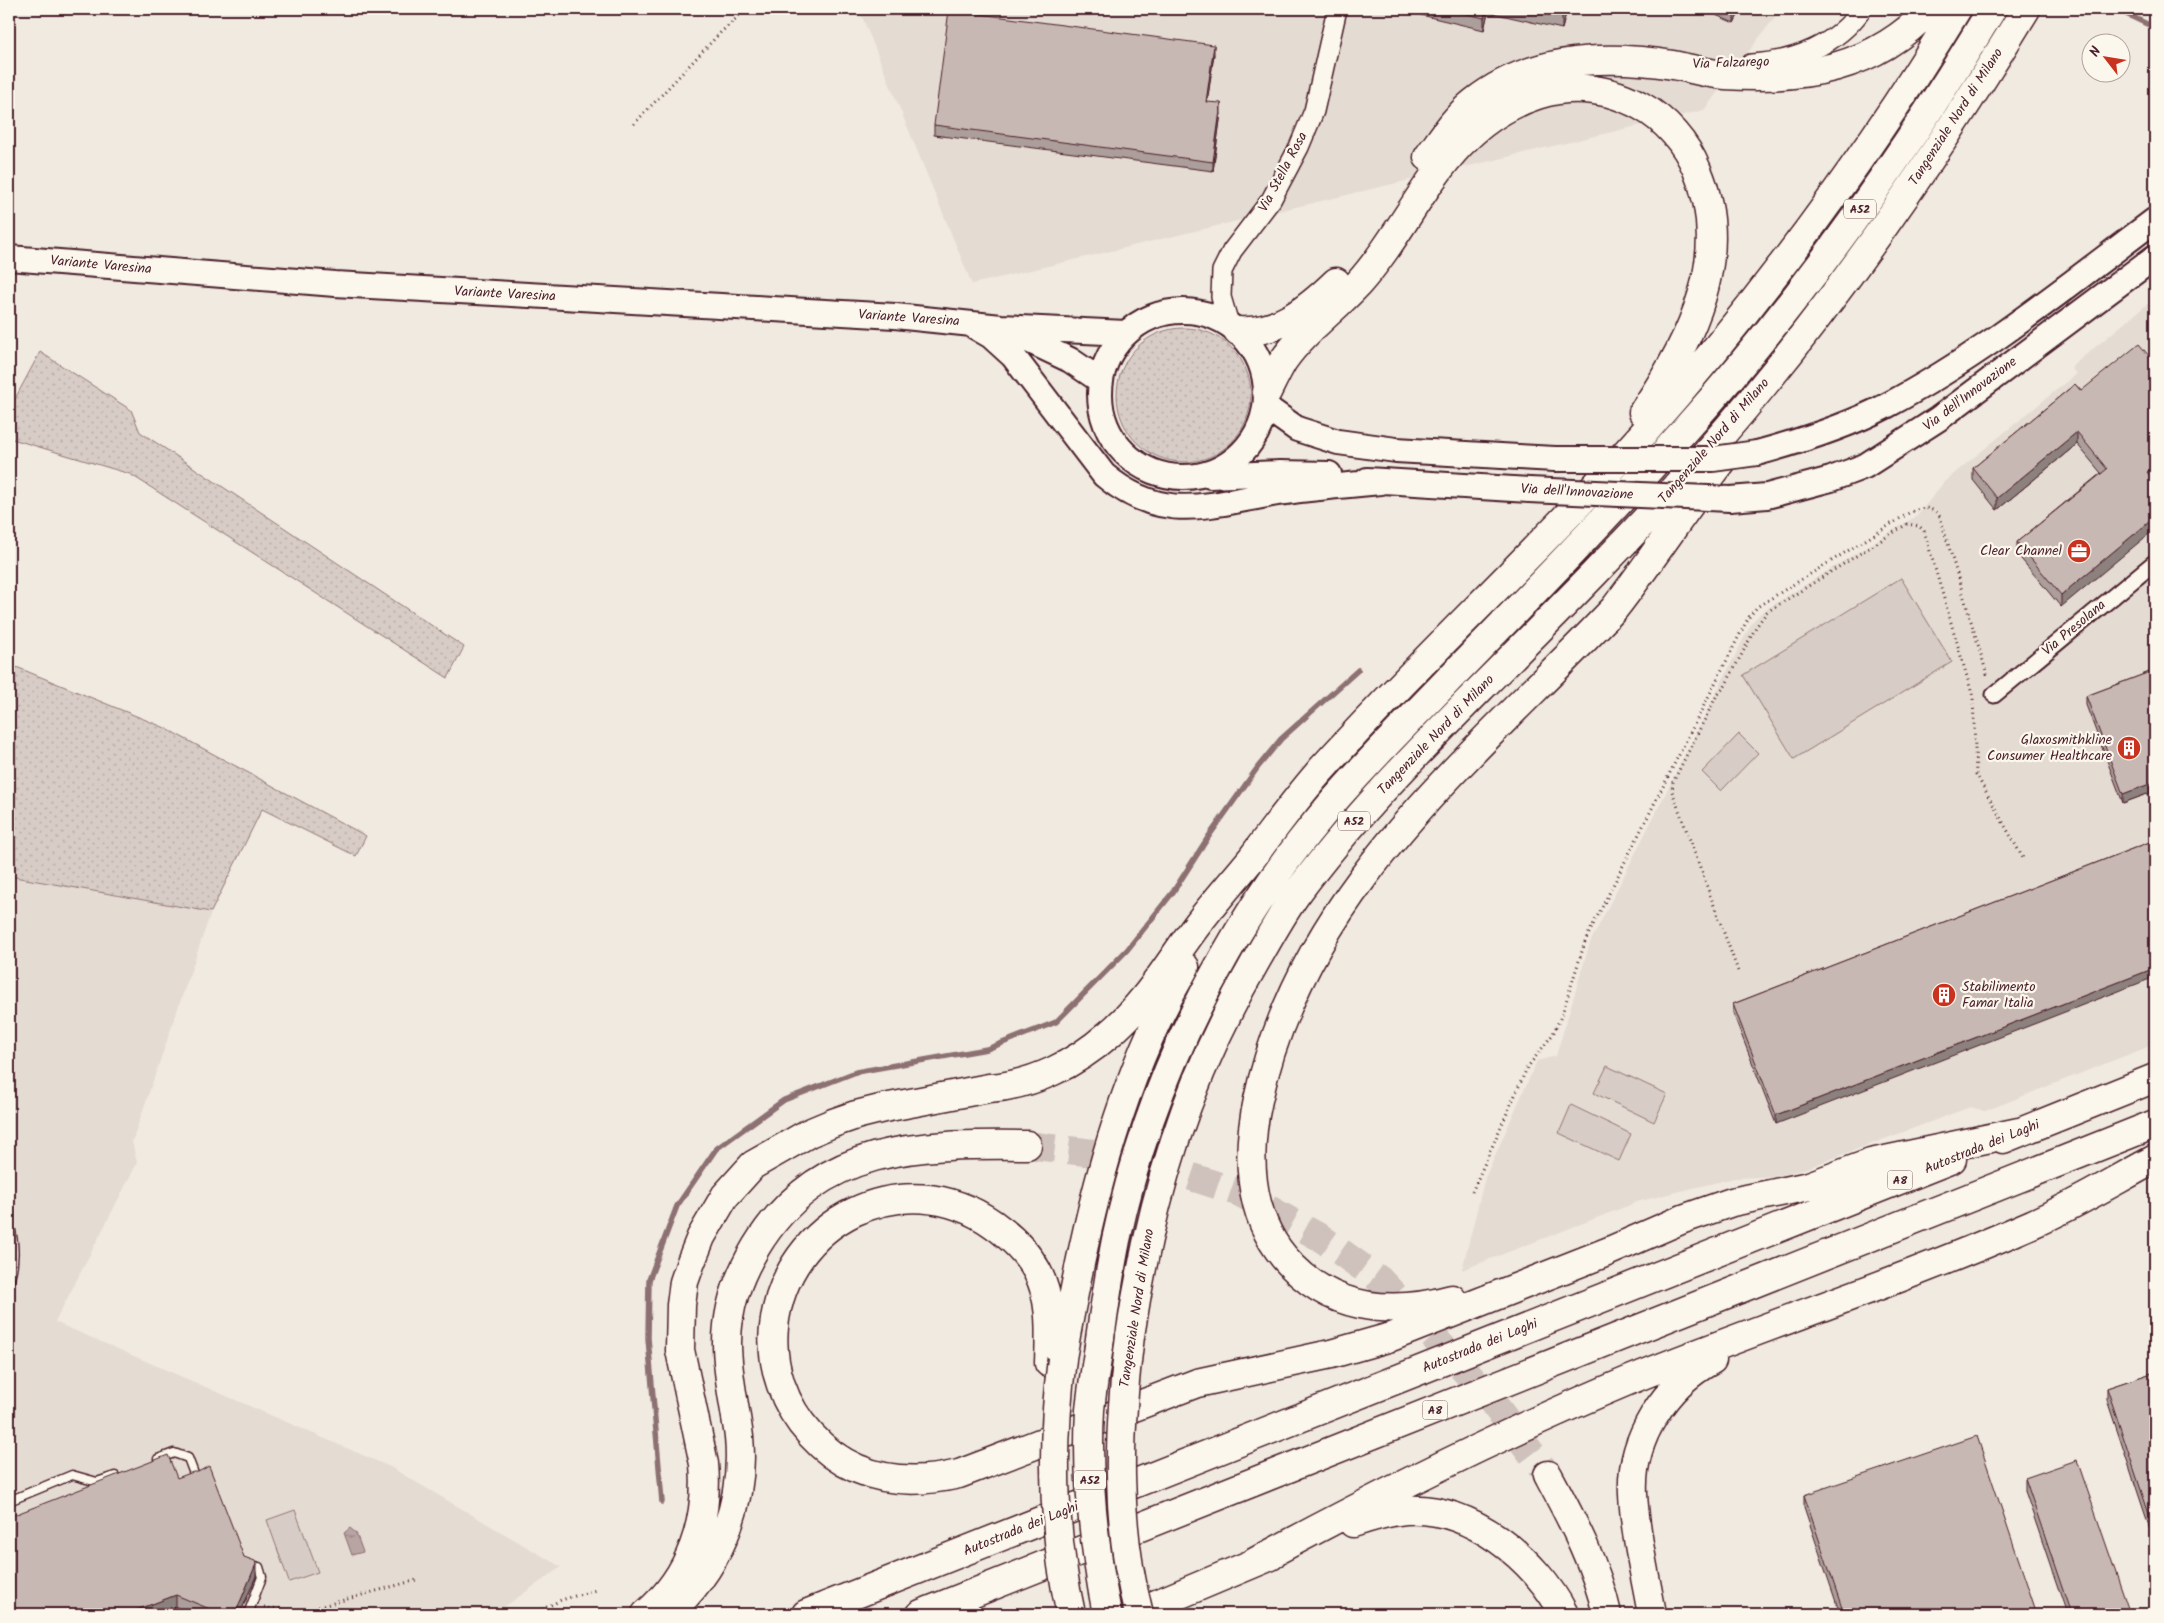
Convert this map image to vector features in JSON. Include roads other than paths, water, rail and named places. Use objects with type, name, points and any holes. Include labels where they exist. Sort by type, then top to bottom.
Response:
[{"type":"highway","points":[[1234,328],[1261,330],[1280,324],[1321,296],[1360,255],[1456,119],[1473,102],[1510,79],[1529,72],[1570,62],[1616,60],[1672,65],[1723,75],[1784,76],[1811,73],[1835,68],[1880,48],[1930,9]]},
{"type":"highway","points":[[646,1614],[662,1600],[685,1568],[699,1533],[703,1517],[706,1482],[704,1464],[680,1350],[681,1305],[684,1282],[701,1237],[725,1196],[753,1165],[809,1133],[856,1115],[989,1088],[1006,1087],[1054,1071],[1081,1055],[1116,1029],[1146,997],[1199,923],[1287,811],[1349,739],[1506,579],[1640,437],[1741,318],[1789,257],[1840,186],[1891,112],[1957,9]]},
{"type":"highway","name":"Tangenziale Nord di Milano","points":[[1107,1614],[1092,1519],[1089,1468],[1090,1409],[1117,1238],[1132,1178],[1160,1092],[1182,1038],[1225,954],[1290,856],[1327,809],[1375,756],[1603,519],[1684,431],[1766,334],[1815,272],[1873,191],[1928,111],[1992,9]]},
{"type":"highway","name":"Tangenziale Nord di Milano","points":[[1137,1609],[1120,1502],[1122,1395],[1130,1336],[1150,1227],[1176,1133],[1212,1042],[1241,986],[1292,900],[1328,853],[1380,793],[1586,581],[1707,452],[1834,296],[1930,161],[2026,9]]},
{"type":"highway","points":[[1266,399],[1283,362],[1298,343],[1358,283],[1389,243],[1431,179],[1470,134],[1520,102],[1553,91],[1570,89],[1602,90],[1650,111],[1665,123],[1686,148],[1703,184],[1709,208],[1711,242],[1704,295],[1681,351],[1637,421],[1602,466],[1548,524],[1506,579]]},
{"type":"highway","points":[[1607,1252],[1460,1296],[1414,1307],[1386,1308],[1356,1304],[1316,1286],[1299,1273],[1272,1240],[1263,1222],[1254,1192],[1252,1134],[1268,1059],[1302,974],[1336,916],[1368,869],[1443,781],[1614,609],[1634,584],[1684,510],[1767,404],[1900,204]]},
{"type":"highway","points":[[1055,1361],[1106,1160],[1143,1051],[1182,972],[1252,857]]},
{"type":"highway","name":"Autostrada dei Laghi","points":[[806,1614],[2155,1078]]},
{"type":"highway","name":"A8","points":[[921,1614],[2155,1124]]},
{"type":"highway","points":[[1071,1614],[1060,1554],[1054,1488],[1054,1430],[1055,1361],[1048,1306],[1037,1270],[1004,1232],[975,1212],[936,1200],[917,1197],[896,1198],[852,1212],[833,1224],[814,1240],[786,1278],[775,1314],[773,1352],[776,1369],[788,1402],[805,1429],[830,1453],[859,1470],[897,1480],[920,1481],[959,1474],[1197,1383],[1331,1354],[1391,1337],[1607,1252],[1683,1219],[1732,1202],[1809,1186],[1871,1162],[2019,1132]]},
{"type":"highway","points":[[666,1614],[692,1590],[703,1576],[721,1544],[734,1509],[738,1491],[740,1454],[728,1359],[730,1308],[741,1272],[774,1220],[788,1204],[819,1180],[865,1159],[901,1151],[950,1145],[1026,1145]]},
{"type":"highway","points":[[1255,1562],[1409,1481],[1539,1421],[1729,1340],[1830,1305],[2030,1224],[2083,1199],[2155,1159]]},
{"type":"highway","points":[[1652,1614],[1637,1531],[1633,1492],[1637,1456],[1655,1414],[1675,1387],[1704,1364],[1830,1305]]},
{"type":"highway","points":[[1548,1475],[1582,1538],[1607,1614]]},
{"type":"highway","points":[[1137,1609],[1367,1518],[1406,1510],[1423,1511],[1456,1518],[1513,1550],[1538,1575],[1564,1614]]},
{"type":"main road","name":"Via dell'Innovazione","points":[[1266,399],[1297,429],[1338,442],[1396,450],[1555,459],[1713,459],[1758,453],[1798,442],[1838,427],[1885,407],[1928,383],[1976,354],[2155,220]]},
{"type":"main road","name":"Via dell'Innovazione","points":[[1198,476],[1280,473],[1324,474],[1381,482],[1529,490],[1730,498],[1767,496],[1831,479],[1865,466],[1938,419],[2155,257]]},
{"type":"main road","name":"Variante Varesina","points":[[9,258],[335,284],[885,316],[966,322],[1001,327],[1126,333]]},
{"type":"main road","points":[[1175,311],[1202,312],[1215,316],[1234,328],[1248,340],[1261,364],[1266,399],[1256,434],[1238,457],[1226,466],[1198,476],[1184,478],[1162,475],[1141,467],[1129,458],[1110,436],[1104,422],[1099,394],[1109,355],[1126,333],[1148,318],[1175,311]]},
{"type":"main road","points":[[966,322],[991,336],[1013,356],[1104,475],[1121,489],[1146,502],[1185,508],[1320,487],[1381,482]]},
{"type":"main road","name":"Variante Varesina","points":[[1001,327],[1070,360],[1101,381]]},
{"type":"street","name":"Via Stella Rosa","points":[[1234,328],[1220,297],[1222,270],[1232,250],[1270,200],[1298,147],[1314,111],[1337,9]]},
{"type":"street","name":"Via Falzarego","points":[[1672,65],[1761,64],[1796,56],[1831,40],[1845,29],[1862,9]]},
{"type":"street","name":"Via Presolana","points":[[1994,695],[2155,562]]},
{"type":"lane","points":[[9,1224],[13,1236],[13,1267],[9,1282]]},
{"type":"lane","points":[[148,1463],[174,1453],[188,1458],[196,1479]]},
{"type":"lane","points":[[9,1501],[72,1476],[97,1482],[123,1472]]},
{"type":"lane","points":[[250,1610],[262,1576],[259,1567]]},
{"type":"water","points":[[350,1528],[356,1533],[363,1552],[352,1555],[344,1533]]},
{"type":"waterway","points":[[2116,9],[2147,24],[2155,25]]},
{"type":"waterway","points":[[662,1502],[648,1338],[649,1280],[677,1206],[716,1149],[784,1100],[856,1072],[987,1049],[1056,1022],[1127,950],[1173,892],[1209,836],[1258,767],[1281,739],[1358,670]]},
{"type":"tunnel","points":[[1027,1145],[1135,1158],[1240,1193],[1321,1238],[1380,1280],[1487,1395],[1548,1475]]},
{"type":"place","name":"Clear Channel","points":[[2079,551]]},
{"type":"place","name":"Glaxosmithkline Consumer Healthcare","points":[[2129,748]]},
{"type":"place","name":"Stabilimento Famar Italia","points":[[1944,995]]}]
